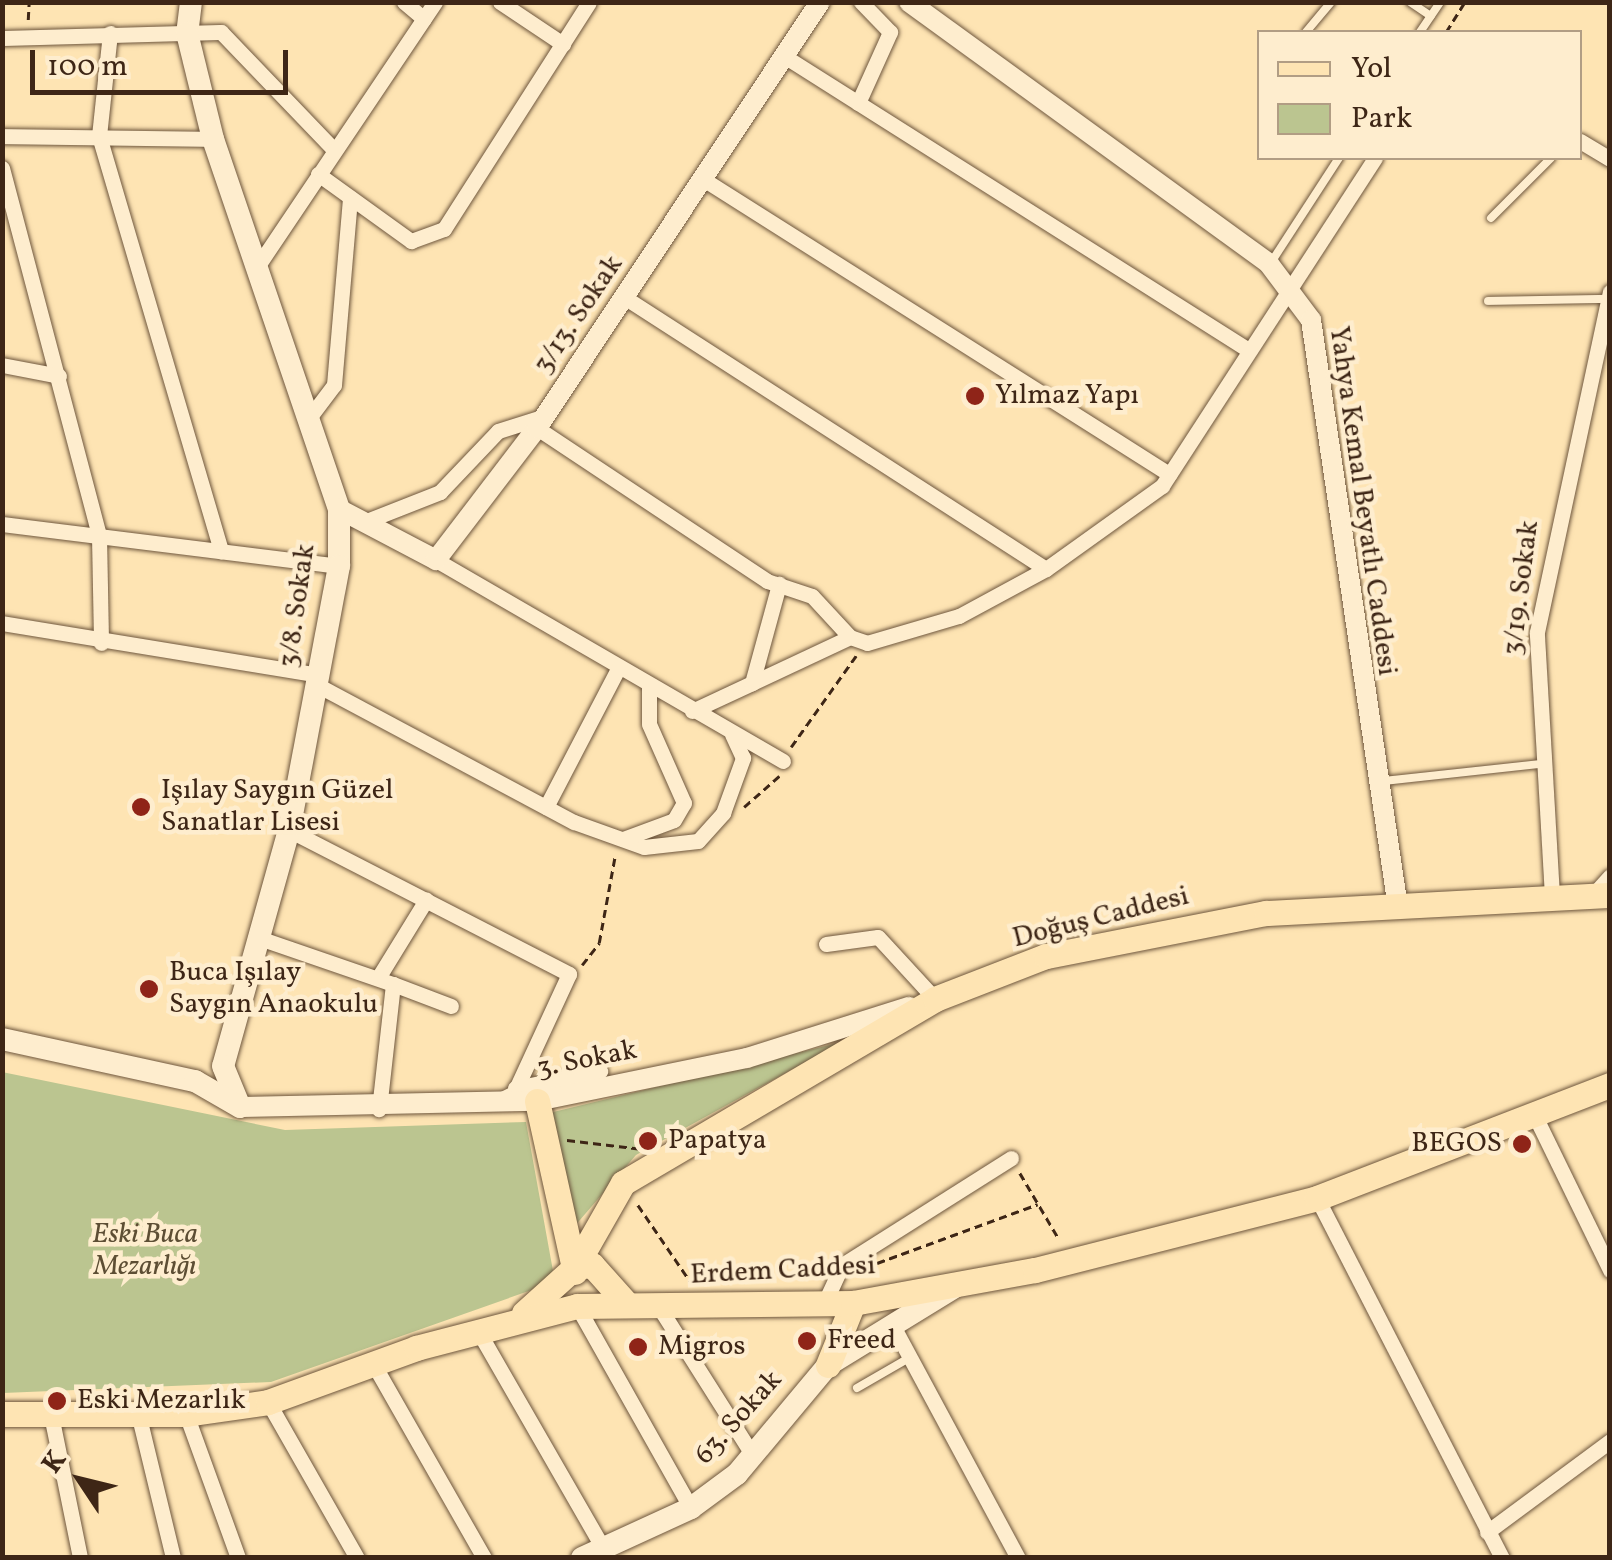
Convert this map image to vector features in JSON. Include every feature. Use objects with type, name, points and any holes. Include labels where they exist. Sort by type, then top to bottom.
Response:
[{"type":"main road","name":"3/8. Sokak","points":[[191,2],[187,33],[213,139],[339,509],[339,566],[290,830],[262,939],[222,1066],[240,1107]]},
{"type":"main road","name":"Doğuş Caddesi","points":[[484,1327],[532,1310],[575,1267],[623,1183],[935,998],[1046,956],[1144,934],[1397,901],[1552,896],[1604,889]]},
{"type":"main road","name":"3. Sokak","points":[[2,1038],[195,1081],[240,1107]]},
{"type":"main road","name":"3. Sokak","points":[[2,1054],[240,1107]]},
{"type":"main road","name":"Erdem Caddesi","points":[[2,1414],[186,1414],[268,1402],[484,1327],[577,1306],[853,1303],[1073,1262],[1317,1198],[1610,1085]]},
{"type":"main road","points":[[526,1095],[546,1141],[575,1267],[577,1306]]},
{"type":"main road","points":[[575,1267],[592,1265],[626,1304]]},
{"type":"main road","name":"63. Sokak","points":[[608,1552],[690,1508],[752,1454],[828,1364],[960,1283]]},
{"type":"main road","points":[[828,1364],[853,1303]]},
{"type":"street","points":[[404,2],[424,20]]},
{"type":"street","points":[[258,264],[436,2]]},
{"type":"street","points":[[500,2],[562,44]]},
{"type":"street","points":[[318,174],[410,241],[444,229],[589,2]]},
{"type":"street","name":"3/13. Sokak","points":[[436,560],[541,422],[820,2]]},
{"type":"street","points":[[858,103],[890,32],[862,2]]},
{"type":"street","name":"Yahya Kemal Beyatlı Caddesi","points":[[915,4],[1269,264],[1311,320],[1373,782],[1397,901]]},
{"type":"street","points":[[2,38],[221,32],[334,150]]},
{"type":"street","points":[[110,33],[99,136],[221,551]]},
{"type":"street","points":[[784,56],[1247,349]]},
{"type":"street","points":[[2,136],[213,139]]},
{"type":"street","points":[[1582,142],[1610,158]]},
{"type":"street","points":[[364,522],[440,492],[498,430],[541,422],[773,582],[812,596],[850,636],[867,644],[959,616],[1046,569],[1169,474],[1287,286],[1374,160]]},
{"type":"street","points":[[2,168],[9,214],[60,376],[99,536],[101,643]]},
{"type":"street","points":[[703,179],[1169,474]]},
{"type":"street","points":[[309,418],[334,385],[350,198]]},
{"type":"street","points":[[624,297],[1046,569]]},
{"type":"street","name":"3/19. Sokak","points":[[1552,896],[1539,764],[1537,632],[1609,297]]},
{"type":"street","points":[[2,365],[60,376]]},
{"type":"street","points":[[339,509],[436,560],[782,761]]},
{"type":"street","points":[[2,524],[339,566]]},
{"type":"street","points":[[752,684],[773,582]]},
{"type":"street","points":[[2,622],[318,680],[546,807],[610,837],[698,841],[723,813],[743,758],[732,734]]},
{"type":"street","points":[[692,711],[850,636]]},
{"type":"street","points":[[546,807],[619,668]]},
{"type":"street","points":[[610,837],[674,820],[684,803],[649,724],[649,685]]},
{"type":"street","points":[[290,830],[568,974],[526,1095]]},
{"type":"street","points":[[378,1109],[386,981],[426,900]]},
{"type":"street","points":[[826,944],[878,938],[935,998]]},
{"type":"street","points":[[262,939],[451,1006]]},
{"type":"street","name":"3. Sokak","points":[[240,1107],[378,1109],[493,1104],[748,1058],[935,998]]},
{"type":"street","points":[[526,1095],[600,1072]]},
{"type":"street","points":[[1534,1114],[1610,1270]]},
{"type":"street","points":[[824,1304],[856,1256],[1011,1158]]},
{"type":"street","points":[[1317,1198],[1502,1558]]},
{"type":"street","points":[[577,1306],[690,1508]]},
{"type":"street","points":[[659,1307],[752,1454]]},
{"type":"street","points":[[893,1326],[1018,1558]]},
{"type":"street","points":[[484,1327],[608,1552]]},
{"type":"street","points":[[374,1365],[484,1558]]},
{"type":"street","points":[[268,1402],[357,1558]]},
{"type":"street","points":[[138,1413],[173,1558]]},
{"type":"street","points":[[186,1414],[238,1558]]},
{"type":"street","points":[[51,1415],[80,1558]]},
{"type":"street","points":[[1488,1532],[1610,1440]]},
{"type":"lane","points":[[1308,30],[1331,2]]},
{"type":"lane","points":[[1410,2],[1431,16]]},
{"type":"lane","points":[[1421,30],[1440,2]]},
{"type":"lane","points":[[1269,264],[1338,160]]},
{"type":"lane","points":[[1490,218],[1548,160]]},
{"type":"lane","points":[[1488,301],[1609,297]]},
{"type":"lane","points":[[1373,782],[1539,764]]},
{"type":"lane","points":[[856,1388],[910,1358]]},
{"type":"path","points":[[1447,30],[1466,2]]},
{"type":"path","points":[[723,813],[761,798],[782,761],[867,644]]},
{"type":"path","points":[[568,974],[599,942],[615,857],[610,837]]},
{"type":"path","points":[[546,1141],[637,1145],[656,1160]]},
{"type":"path","points":[[1011,1158],[1073,1262]]},
{"type":"path","points":[[623,1183],[707,1306]]},
{"type":"path","points":[[856,1256],[882,1265],[1038,1204]]},
{"type":"green space","points":[[842,1042],[636,1155],[573,1228],[545,1114]]},
{"type":"green space","name":"Eski Buca Mezarlığı","points":[[2,1072],[285,1130],[526,1122],[553,1271],[543,1286],[271,1382],[3,1393]]},
{"type":"place","name":"Yılmaz Yapı","points":[[975,396]]},
{"type":"place","name":"Işılay Saygın Güzel Sanatlar Lisesi","points":[[141,807]]},
{"type":"place","name":"Buca Işılay Saygın Anaokulu","points":[[149,989]]},
{"type":"place","name":"Papatya","points":[[648,1141]]},
{"type":"place","name":"BEGOS","points":[[1522,1144]]},
{"type":"place","name":"Freed","points":[[807,1341]]},
{"type":"place","name":"Migros","points":[[638,1347]]},
{"type":"place","name":"Eski Mezarlık","points":[[57,1401]]}]
